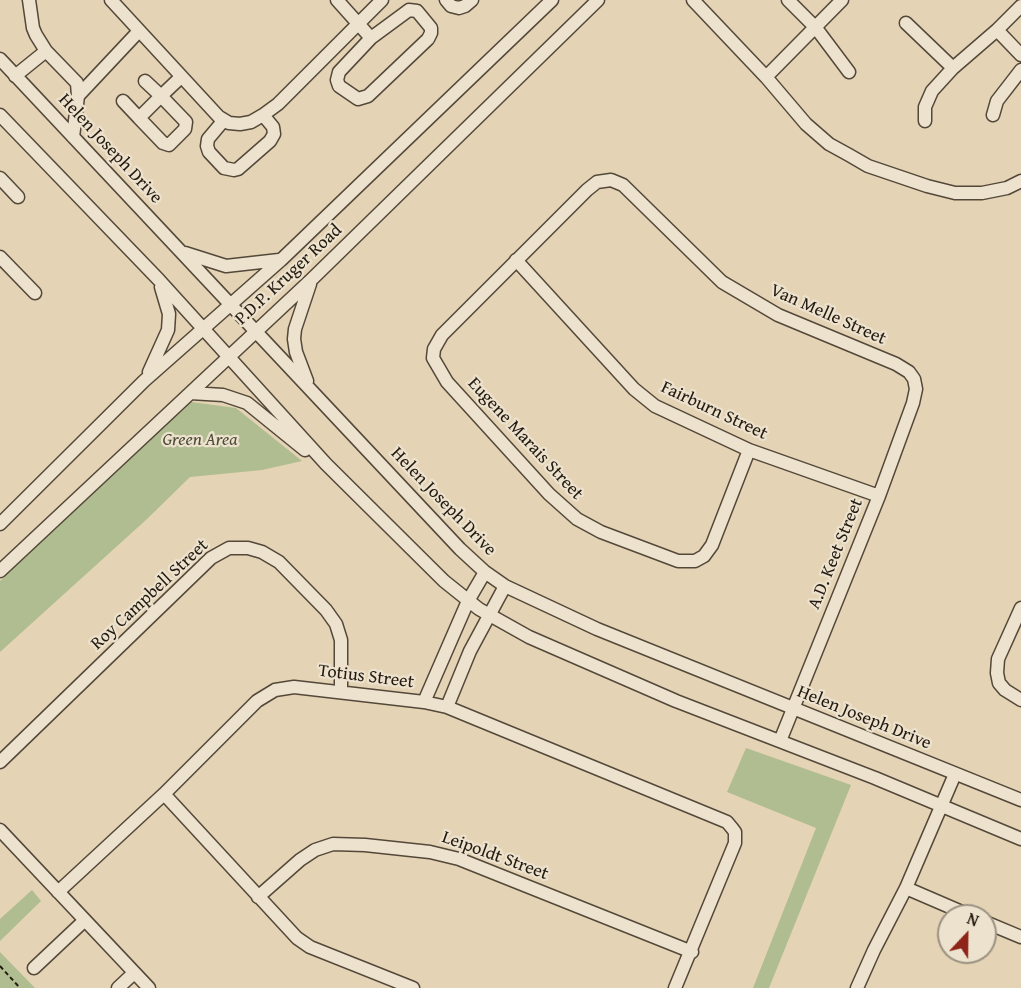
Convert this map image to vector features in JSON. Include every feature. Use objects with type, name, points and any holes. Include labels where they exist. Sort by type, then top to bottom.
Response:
[{"type":"street","points":[[29,0],[33,28],[46,51],[77,83],[78,96],[73,136]]},
{"type":"street","points":[[111,0],[207,105],[229,123],[240,124],[250,122],[278,104],[382,0]]},
{"type":"street","points":[[337,0],[371,38]]},
{"type":"street","points":[[446,0],[451,6],[459,8],[472,0]]},
{"type":"street","name":"P.D.P. Kruger Road","points":[[0,524],[144,381],[281,260],[552,0]]},
{"type":"street","name":"P.D.P. Kruger Road","points":[[0,571],[311,280],[598,0]]},
{"type":"street","points":[[693,0],[766,77],[806,124],[829,144],[868,166],[955,193],[982,193],[1007,188],[1021,181]]},
{"type":"street","points":[[789,0],[816,28],[849,72]]},
{"type":"street","points":[[766,77],[842,0]]},
{"type":"street","points":[[925,121],[926,107],[932,91],[953,68],[1021,6]]},
{"type":"street","points":[[409,10],[417,12],[431,28],[428,39],[368,96],[358,99],[339,86],[337,80],[339,72],[371,38],[409,10]]},
{"type":"street","points":[[906,23],[953,68]]},
{"type":"street","points":[[997,30],[1021,56]]},
{"type":"street","points":[[78,96],[139,31]]},
{"type":"street","points":[[15,76],[46,51]]},
{"type":"street","name":"Helen Joseph Drive","points":[[0,59],[460,549],[485,572],[505,586],[597,629],[1021,800]]},
{"type":"street","points":[[993,115],[997,101],[1021,70]]},
{"type":"street","points":[[139,118],[181,77]]},
{"type":"street","points":[[123,101],[166,145],[178,138],[185,129],[186,122],[145,81]]},
{"type":"street","points":[[0,115],[159,280],[326,464],[418,556],[468,601],[529,637],[676,701],[1021,839]]},
{"type":"street","points":[[224,120],[208,139],[207,146],[209,152],[224,168],[234,170],[263,147],[274,134],[273,127],[263,115]]},
{"type":"street","points":[[0,178],[18,197]]},
{"type":"street","name":"Van Melle Street","points":[[516,260],[597,182],[612,180],[622,185],[722,282],[778,315],[896,364],[909,372],[914,379]]},
{"type":"street","points":[[181,252],[226,266],[281,260]]},
{"type":"street","points":[[0,257],[35,293]]},
{"type":"street","name":"Eugene Marais Street","points":[[516,260],[442,335],[434,349],[433,358],[447,382],[549,494],[577,519],[601,532],[678,561],[695,561],[704,556],[712,545],[749,450]]},
{"type":"street","name":"Fairburn Street","points":[[516,260],[634,389],[654,406],[749,450],[879,495]]},
{"type":"street","points":[[144,381],[154,365],[168,330],[167,302],[159,280]]},
{"type":"street","points":[[310,388],[298,358],[294,339],[295,329],[311,280]]},
{"type":"street","name":"A.D. Keet Street","points":[[780,741],[879,495],[913,403],[916,389],[914,379]]},
{"type":"street","points":[[190,393],[223,394],[247,403],[317,460],[326,464]]},
{"type":"street","name":"Roy Campbell Street","points":[[0,762],[211,558],[230,548],[248,548],[262,552],[279,562],[326,610],[336,624],[341,640],[341,692]]},
{"type":"street","points":[[424,702],[468,601],[485,572]]},
{"type":"street","points":[[447,707],[470,651],[505,586]]},
{"type":"street","points":[[1021,608],[998,658],[997,673],[999,683],[1005,690],[1021,700]]},
{"type":"street","name":"Totius Street","points":[[58,892],[164,794],[257,701],[274,690],[294,687],[424,702],[447,707],[727,822],[735,832],[735,843],[692,952]]},
{"type":"street","points":[[857,988],[906,888],[955,774]]},
{"type":"street","points":[[164,794],[297,938],[310,947],[413,988]]},
{"type":"street","points":[[0,830],[149,988]]},
{"type":"street","name":"Leipoldt Street","points":[[258,897],[300,860],[315,850],[333,844],[430,852],[459,859],[692,952]]},
{"type":"street","points":[[906,888],[943,904]]},
{"type":"street","points":[[34,968],[85,920]]},
{"type":"street","points":[[997,927],[1021,937]]},
{"type":"street","points":[[675,988],[692,952]]},
{"type":"street","points":[[118,988],[134,973]]},
{"type":"path","points":[[0,966],[20,988]]},
{"type":"green space","name":"Green Area","points":[[184,401],[236,408],[302,461],[262,470],[190,477],[0,652],[0,581]]},
{"type":"green space","points":[[746,748],[851,785],[769,988],[753,988],[816,828],[727,792]]},
{"type":"green space","points":[[32,890],[41,901],[0,941],[0,919]]},
{"type":"green space","points":[[0,952],[35,988],[0,988]]}]
